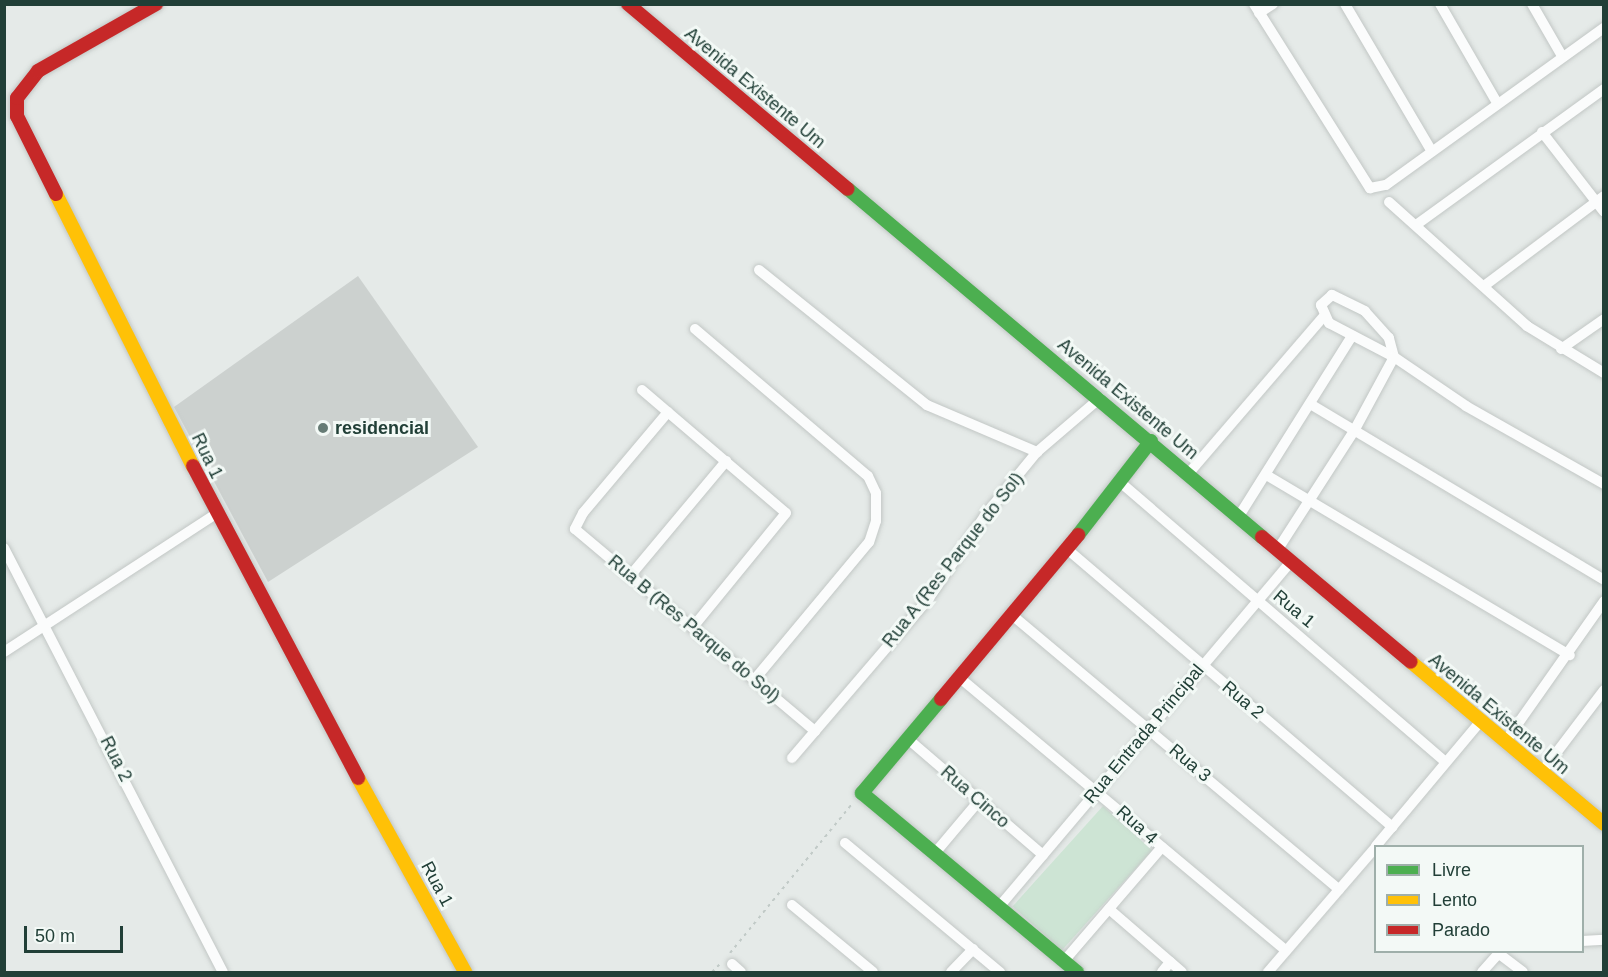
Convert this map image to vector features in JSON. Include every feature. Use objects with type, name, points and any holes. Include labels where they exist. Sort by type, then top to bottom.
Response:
[{"type":"street","name":"Rua 1","points":[[156,4],[38,72],[21,90],[16,109],[20,124],[216,514],[465,972]]},
{"type":"street","name":"Avenida Existente Um","points":[[628,4],[1189,472],[1480,722],[1604,824]]},
{"type":"street","points":[[1273,4],[1257,9],[1370,188],[1386,184],[1496,101],[1604,28]]},
{"type":"street","points":[[1346,4],[1431,150]]},
{"type":"street","points":[[1440,4],[1496,101]]},
{"type":"street","points":[[1532,4],[1562,56]]},
{"type":"street","points":[[1416,225],[1604,89]]},
{"type":"street","points":[[1542,132],[1600,199],[1604,212]]},
{"type":"street","points":[[1484,286],[1600,199]]},
{"type":"street","points":[[1389,202],[1484,286],[1561,349],[1604,373]]},
{"type":"street","points":[[759,270],[927,405],[1037,452]]},
{"type":"street","points":[[1278,549],[1354,430],[1394,357],[1389,338],[1365,311],[1342,296],[1325,299],[1321,305],[1323,317],[1352,336],[1394,357],[1466,406],[1604,484]]},
{"type":"street","points":[[1189,472],[1323,317]]},
{"type":"street","points":[[1561,349],[1604,319]]},
{"type":"street","points":[[695,329],[868,476],[876,493],[876,521],[869,542],[755,679]]},
{"type":"street","points":[[1239,516],[1268,476],[1352,336]]},
{"type":"street","points":[[642,390],[786,513],[693,627]]},
{"type":"street","name":"Rua A (Res Parque do Sol)","points":[[792,758],[929,598],[986,514],[1037,452],[1100,398]]},
{"type":"street","points":[[1312,405],[1604,580]]},
{"type":"street","name":"Rua B (Res Parque do Sol)","points":[[668,412],[575,526],[630,576],[815,730]]},
{"type":"street","points":[[1077,972],[862,793],[1067,549],[1151,441]]},
{"type":"street","points":[[630,576],[726,461]]},
{"type":"street","points":[[1268,476],[1570,655]]},
{"type":"street","name":"Rua 1","points":[[1120,482],[1445,762]]},
{"type":"street","points":[[4,652],[45,628],[216,514]]},
{"type":"street","name":"Rua 2","points":[[4,548],[223,972]]},
{"type":"street","name":"Rua 2","points":[[1067,549],[1393,827]]},
{"type":"street","name":"Rua Entrada Principal","points":[[999,907],[1291,561]]},
{"type":"street","points":[[1504,742],[1570,655],[1604,601]]},
{"type":"street","name":"Rua 3","points":[[1012,615],[1339,889]]},
{"type":"street","name":"Rua 4","points":[[960,678],[1097,789],[1162,848],[1286,951]]},
{"type":"street","points":[[1541,773],[1604,690]]},
{"type":"street","points":[[1378,845],[1480,722]]},
{"type":"street","name":"Rua Cinco","points":[[908,739],[978,802],[1043,855]]},
{"type":"street","points":[[935,853],[978,802]]},
{"type":"street","points":[[845,843],[1000,972]]},
{"type":"street","points":[[1064,961],[1162,848]]},
{"type":"street","points":[[1268,972],[1374,849]]},
{"type":"street","points":[[792,905],[873,972]]},
{"type":"street","points":[[1109,909],[1182,972]]},
{"type":"street","points":[[1584,941],[1604,940]]},
{"type":"street","points":[[951,972],[973,949]]},
{"type":"street","points":[[1482,972],[1498,953]]},
{"type":"street","points":[[1500,953],[1523,972]]},
{"type":"street","points":[[1162,972],[1170,962]]},
{"type":"street","points":[[732,964],[741,972]]},
{"type":"path","points":[[712,972],[862,793]]},
{"type":"green space","points":[[1103,806],[1152,850],[1062,950],[1013,906]]},
{"type":"building","name":"residencial","points":[[358,276],[478,447],[268,582],[174,407]]},
{"type":"traffic: fast","points":[[848,189],[1262,537]]},
{"type":"traffic: fast","points":[[1078,535],[1151,441]]},
{"type":"traffic: fast","points":[[941,699],[862,793],[1077,972]]},
{"type":"traffic: slow","points":[[56,194],[193,466]]},
{"type":"traffic: slow","points":[[1411,662],[1604,824]]},
{"type":"traffic: slow","points":[[358,778],[465,972]]},
{"type":"traffic: jam","points":[[56,194],[17,116],[17,98],[38,71],[156,4]]},
{"type":"traffic: jam","points":[[628,4],[848,189]]},
{"type":"traffic: jam","points":[[193,466],[358,778]]},
{"type":"traffic: jam","points":[[941,699],[1078,535]]},
{"type":"traffic: jam","points":[[1262,537],[1411,662]]},
{"type":"place","name":"residencial","points":[[323,428]]}]
